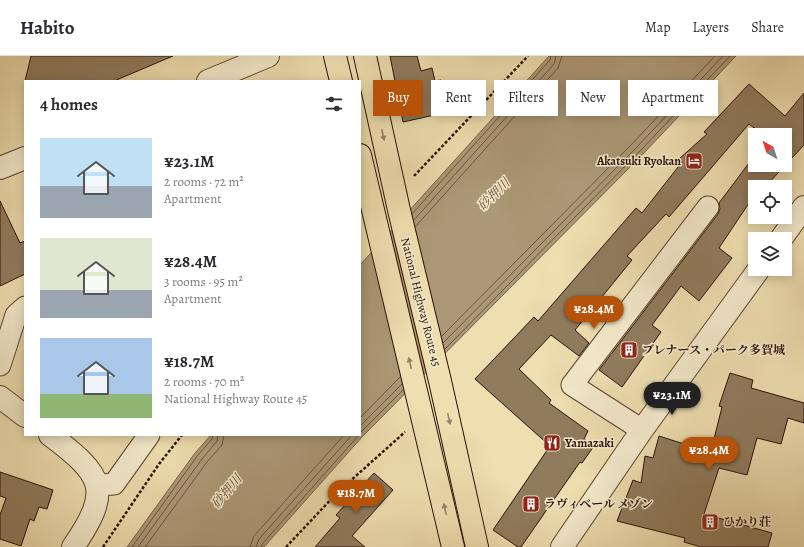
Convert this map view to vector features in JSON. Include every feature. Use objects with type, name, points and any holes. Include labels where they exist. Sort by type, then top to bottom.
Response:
[{"type":"highway","points":[[335,56],[342,80]]},
{"type":"highway","name":"National Highway Route 45","points":[[365,56],[477,547]]},
{"type":"highway","name":"National Highway Route 45","points":[[361,159],[454,547]]},
{"type":"street","points":[[210,80],[268,56]]},
{"type":"street","points":[[0,168],[24,158]]},
{"type":"street","points":[[642,430],[572,385],[708,207]]},
{"type":"street","points":[[785,232],[804,207]]},
{"type":"street","points":[[562,547],[642,430],[754,276]]},
{"type":"street","points":[[0,365],[16,315],[24,308]]},
{"type":"street","points":[[0,397],[24,415]]},
{"type":"street","points":[[51,436],[84,462],[95,475],[98,485],[99,496],[95,509],[87,526],[73,547]]},
{"type":"street","points":[[98,485],[114,484],[148,436]]},
{"type":"path","points":[[409,181],[528,56]]},
{"type":"path","points":[[286,547],[339,491],[407,430]]},
{"type":"path","points":[[103,547],[159,464],[181,436]]},
{"type":"water","name":"砂押川","points":[[549,56],[736,56],[713,80],[628,80],[628,116],[679,116],[362,437],[264,547],[127,547],[195,453],[210,436],[361,436],[361,264],[495,116],[558,116],[558,80],[527,80]]},
{"type":"building","points":[[31,56],[173,56],[116,80],[25,80]]},
{"type":"building","points":[[390,56],[417,56],[421,71],[432,68],[435,80],[431,80],[431,116],[403,122],[402,116],[423,116],[423,80],[395,80]]},
{"type":"building","points":[[749,84],[785,116],[804,93],[804,145],[792,158],[792,128],[754,128],[749,124],[669,217],[666,214],[627,256],[632,260],[575,330],[589,343],[579,356],[551,335],[519,369],[551,400],[549,403],[588,431],[584,439],[594,446],[582,463],[580,462],[521,547],[518,547],[493,530],[550,446],[475,379],[534,317],[538,321],[636,208],[642,213],[682,162],[679,159],[707,134],[704,132]]},
{"type":"building","points":[[748,164],[748,172],[779,172],[772,180],[748,180],[748,204],[719,248],[732,258],[699,301],[681,286],[652,325],[661,332],[622,387],[599,370],[718,214],[720,209],[719,203]]},
{"type":"building","points":[[0,201],[20,243],[24,241],[24,274],[0,286]]},
{"type":"building","points":[[730,373],[753,380],[751,388],[804,403],[804,423],[788,418],[781,444],[757,438],[747,475],[719,468],[704,514],[772,533],[768,547],[701,547],[684,542],[685,538],[617,521],[633,480],[641,483],[645,456],[653,458],[659,436],[706,451],[711,451],[722,407],[719,406]]},
{"type":"building","points":[[0,472],[53,490],[47,509],[39,507],[34,521],[30,519],[21,546],[0,539],[0,515],[6,498],[0,496]]},
{"type":"building","points":[[374,473],[393,490],[352,536],[365,547],[315,547],[340,518],[336,515]]},
{"type":"place","name":"Akatsuki Ryokan","points":[[694,161]]},
{"type":"place","name":"ブレナース・パーク多賀城","points":[[629,350]]},
{"type":"place","name":"Yamazaki","points":[[552,443]]},
{"type":"place","name":"ラヴィベール メゾン","points":[[531,504]]},
{"type":"place","name":"ひかり荘","points":[[710,522]]}]
